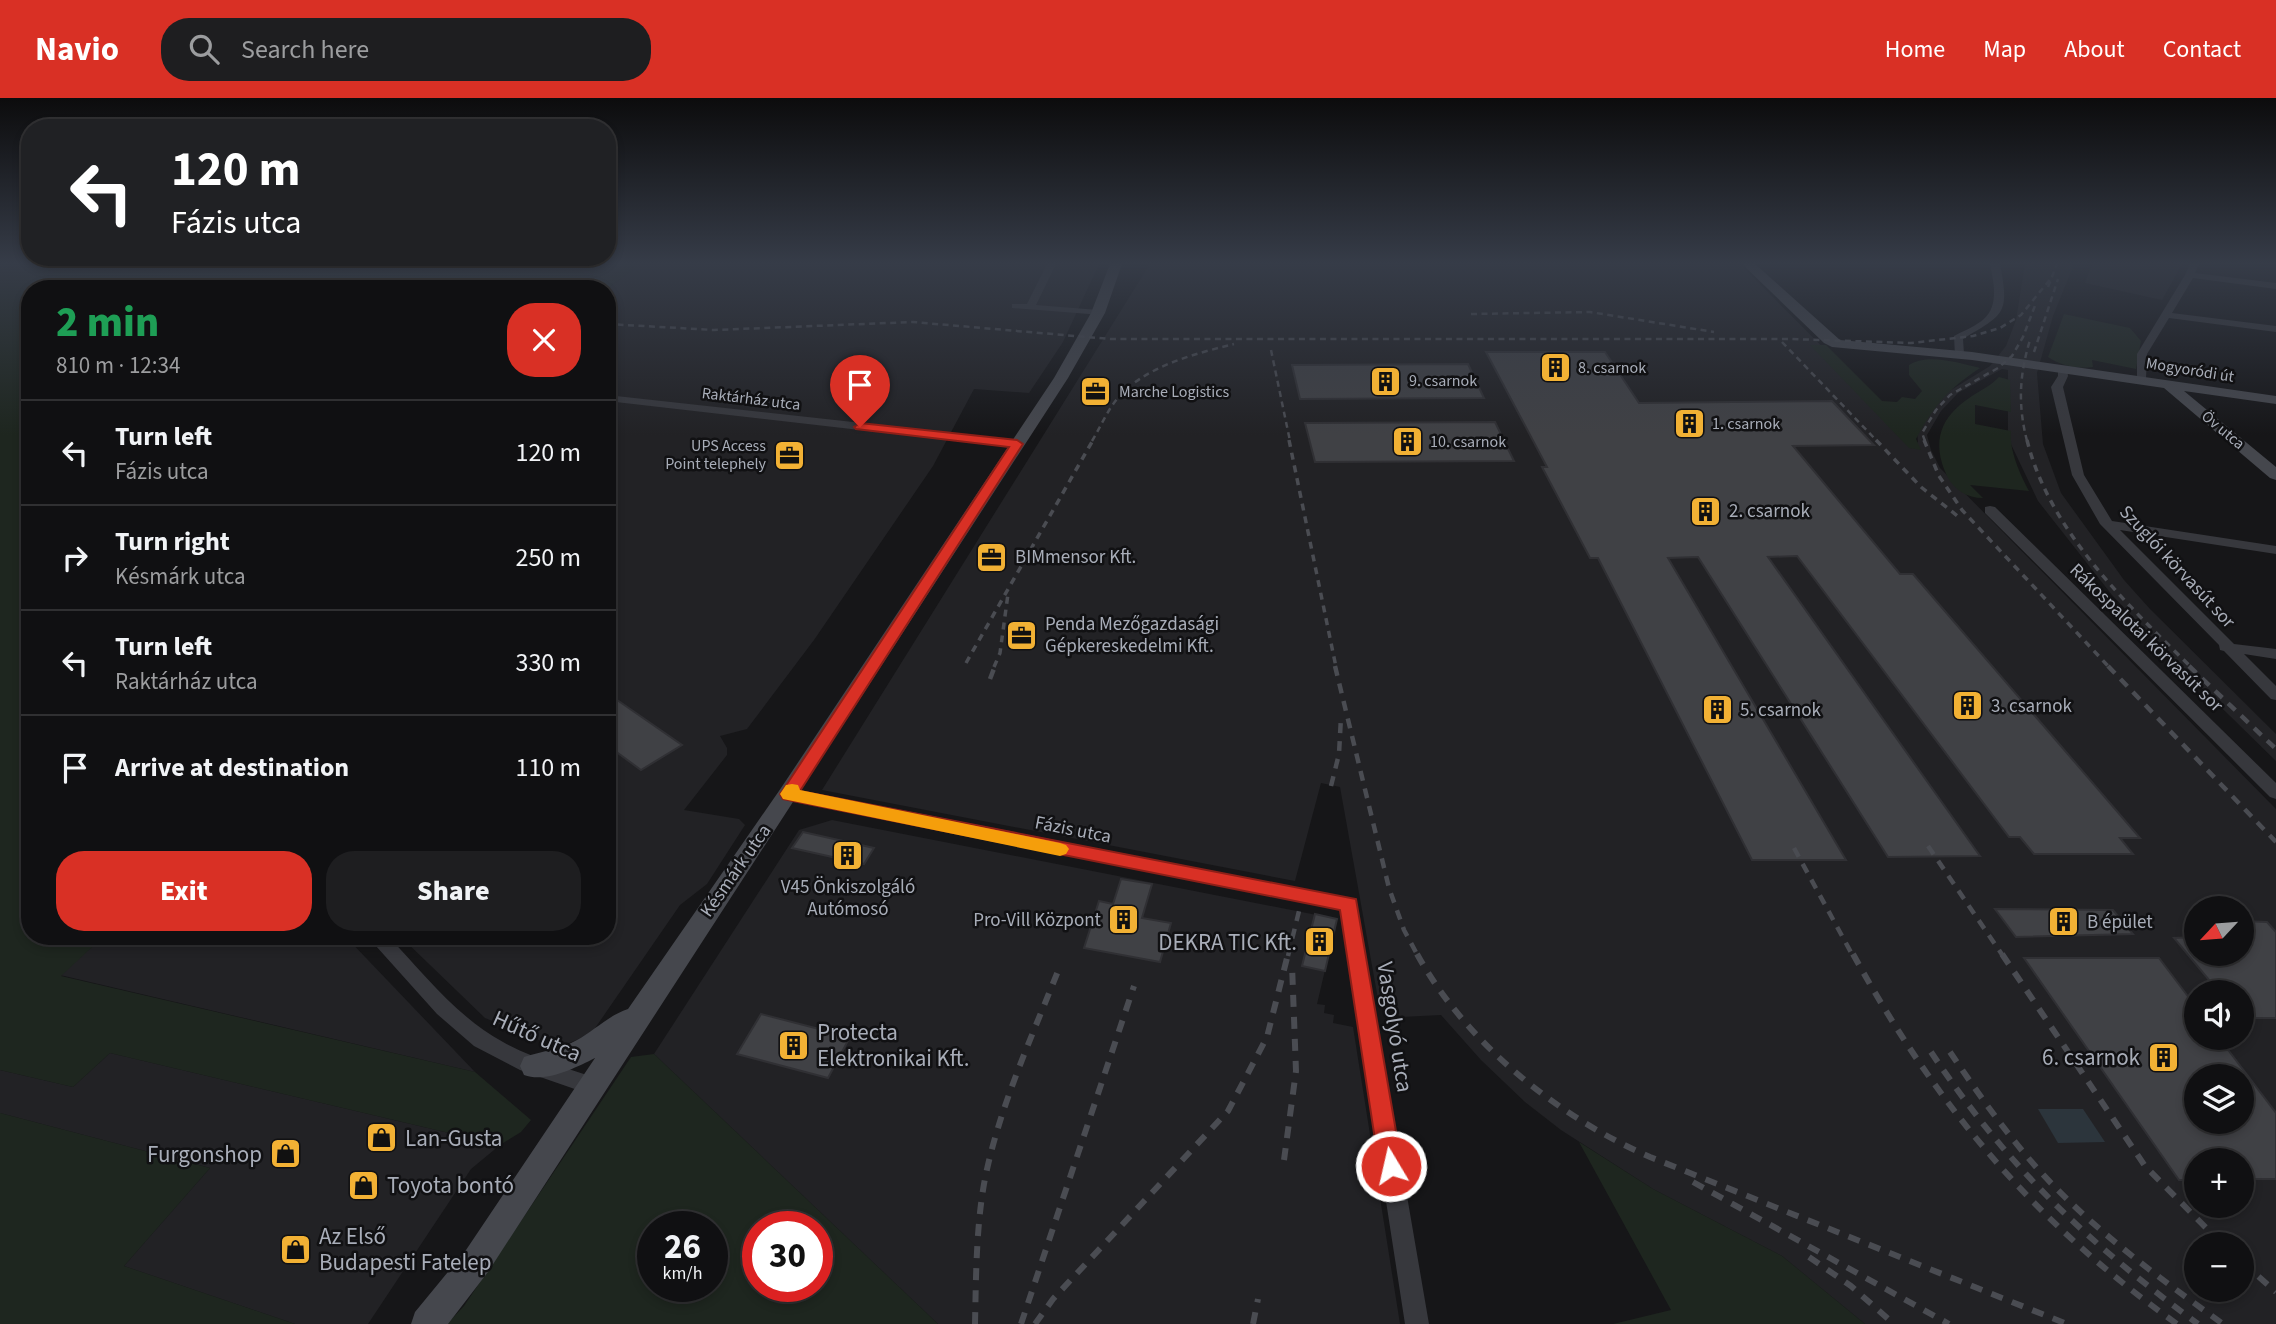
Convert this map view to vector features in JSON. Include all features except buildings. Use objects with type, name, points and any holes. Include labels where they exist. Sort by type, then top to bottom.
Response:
[{"type":"street","name":"Késmárk utca","points":[[427,1324],[477,1261],[643,1007],[789,794],[1078,351],[1094,321]]},
{"type":"street","name":"Mogyoródi út","points":[[1809,321],[1829,340],[1849,346],[1959,354],[2276,400]]},
{"type":"street","points":[[1959,354],[1958,338],[1987,321]]},
{"type":"street","points":[[2141,379],[2142,354],[2162,321]]},
{"type":"street","points":[[2215,321],[2276,329]]},
{"type":"street","name":"Szuglói körvasút sor","points":[[2062,369],[2063,376],[2057,387],[2078,475],[2107,524],[2225,647],[2276,695]]},
{"type":"street","name":"Öv utca","points":[[2170,386],[2272,468]]},
{"type":"street","name":"Raktárház utca","points":[[616,399],[1017,444]]},
{"type":"street","name":"Rákospalotai körvasút sor","points":[[1990,510],[2276,793]]},
{"type":"street","points":[[2107,524],[2276,550]]},
{"type":"street","points":[[2225,647],[2276,654]]},
{"type":"street","name":"Fázis utca","points":[[789,794],[1310,899],[1349,904]]},
{"type":"street","name":"Vasgolyó utca","points":[[1349,904],[1417,1324]]},
{"type":"street","name":"Hűtő utca","points":[[385,945],[468,1030],[498,1050],[592,1086]]},
{"type":"street","points":[[534,1066],[565,1059],[597,1045],[643,1007]]},
{"type":"shaded area","points":[[0,321],[21,321],[21,945],[94,945],[61,976],[475,1072],[531,1120],[521,1132],[500,1145],[110,1053],[73,1087],[0,1070]]},
{"type":"shaded area","points":[[616,321],[1073,321],[1063,342],[1029,393],[974,389],[933,466],[814,640],[747,729],[720,736],[727,748],[727,755],[684,810],[739,819],[745,825],[707,884],[680,905],[591,1034],[564,1045],[553,1046],[485,1018],[409,945],[616,945]]},
{"type":"shaded area","points":[[1114,321],[1797,321],[1918,443],[1917,431],[1931,407],[1951,390],[1990,366],[2006,346],[2016,321],[2052,321],[2037,373],[2043,444],[2061,493],[2124,580],[2276,734],[2276,761],[2183,670],[2112,595],[2038,501],[2008,438],[2008,370],[2002,369],[1958,393],[1941,411],[1927,435],[1940,468],[2276,809],[2276,1324],[1865,1324],[1782,1256],[1653,1189],[1561,1130],[1525,1102],[1481,1060],[1441,1015],[1401,1017],[1378,999],[1340,787],[1321,783],[1295,881],[822,790]]},
{"type":"shaded area","points":[[2061,321],[2098,321],[2130,328],[2141,341],[2136,369],[2092,360],[2093,367],[2076,367],[2058,363],[2048,357]]},
{"type":"shaded area","points":[[1810,345],[1826,345],[1882,401],[1897,402],[1902,397],[1915,399],[1922,391],[1909,375],[1909,365],[1917,361],[1944,360],[1980,368],[1950,391],[1929,416],[1916,439],[1921,450],[1909,448]]},
{"type":"shaded area","points":[[1999,377],[2010,380],[2011,412],[1975,405],[1975,424],[2011,431],[2013,454],[2029,491],[1970,485],[1983,498],[1972,497],[1957,489],[1947,476],[1940,452],[1941,431],[1952,412]]},
{"type":"shaded area","points":[[832,820],[1337,919],[1317,1004],[1325,1005],[1324,1013],[1334,1015],[1333,1023],[1353,1027],[1400,1324],[938,1324],[833,1224],[833,1211],[819,1211],[654,1054],[799,830]]},
{"type":"shaded area","points":[[94,945],[354,945],[475,1072],[60,975]]},
{"type":"shaded area","points":[[110,1053],[500,1145],[471,1169],[368,1324],[295,1324],[124,1266],[210,1168],[0,1113],[0,1070],[73,1087]]},
{"type":"shaded area","points":[[654,1054],[819,1211],[742,1211],[742,1302],[833,1302],[833,1224],[938,1324],[447,1324],[464,1306],[631,1057]]},
{"type":"shaded area","points":[[2038,1109],[2083,1109],[2105,1142],[2058,1143]]},
{"type":"shaded area","points":[[0,1113],[210,1168],[124,1266],[295,1324],[0,1324]]},
{"type":"shaded area","points":[[1579,1142],[1653,1189],[1782,1256],[1865,1324],[1613,1324],[1671,1310]]},
{"type":"railway","points":[[1647,321],[1714,332]]},
{"type":"railway","points":[[616,325],[714,330],[913,322],[1110,339],[1791,339],[1911,343],[1973,336],[2000,328],[2011,321]]},
{"type":"railway","points":[[1925,441],[1922,433],[1936,410],[1950,395],[1998,368],[2012,356],[2029,321]]},
{"type":"railway","points":[[2034,352],[2044,321]]},
{"type":"railway","points":[[2027,441],[2021,391],[2030,340]]},
{"type":"railway","points":[[1782,342],[1877,441]]},
{"type":"railway","points":[[1092,441],[1117,399],[1141,378],[1171,363],[1234,344]]},
{"type":"railway","points":[[1271,350],[1290,441]]},
{"type":"railway","points":[[966,663],[1093,440]]},
{"type":"railway","points":[[1289,440],[1336,667]]},
{"type":"railway","points":[[1876,440],[1921,487],[1960,518]]},
{"type":"railway","points":[[1924,440],[1939,476],[1962,510],[2109,667]]},
{"type":"railway","points":[[2027,440],[2038,473],[2071,535],[2116,591],[2191,667]]},
{"type":"railway","points":[[994,667],[1000,653],[1008,594]]},
{"type":"railway","points":[[990,679],[995,666]]},
{"type":"railway","points":[[1335,666],[1389,888],[1404,930],[1418,956]]},
{"type":"railway","points":[[2108,666],[2276,842]]},
{"type":"railway","points":[[2189,666],[2276,749]]},
{"type":"railway","points":[[1331,786],[1339,754],[1341,717]]},
{"type":"railway","points":[[1928,846],[2003,956]]},
{"type":"railway","points":[[1794,848],[1853,956]]},
{"type":"railway","points":[[1288,956],[1299,911]]},
{"type":"railway","points":[[1035,1324],[1053,1299],[1228,1111],[1267,1037],[1288,954]]},
{"type":"railway","points":[[1417,954],[1437,987],[1488,1047],[1517,1074],[1582,1121],[1650,1157],[2067,1324]]},
{"type":"railway","points":[[1853,954],[1919,1062],[1993,1158],[2034,1203],[2078,1245],[2177,1324]]},
{"type":"railway","points":[[2002,954],[2145,1166],[2210,1232]]},
{"type":"railway","points":[[1284,1160],[1296,1071],[1292,965]]},
{"type":"railway","points":[[975,1324],[979,1219],[990,1156],[1017,1073],[1060,966]]},
{"type":"railway","points":[[1021,1324],[1134,986]]},
{"type":"railway","points":[[1931,1052],[1990,1132],[2052,1201],[2120,1263],[2198,1324]]},
{"type":"railway","points":[[1950,1052],[1981,1097],[2037,1168],[2080,1212],[2126,1251],[2223,1324]]},
{"type":"railway","points":[[1693,1182],[1949,1324]]},
{"type":"railway","points":[[1809,1257],[1851,1286],[1894,1324]]},
{"type":"railway","points":[[2254,1273],[2276,1292]]},
{"type":"railway","points":[[1253,1324],[1258,1299]]},
{"type":"slow traffic","points":[[792,790],[789,794],[1060,849]]},
{"type":"place","name":"8. csarnok","points":[[1555,368]]},
{"type":"place","name":"9. csarnok","points":[[1386,381]]},
{"type":"place","name":"Marche Logistics","points":[[1096,392]]},
{"type":"place","name":"1. csarnok","points":[[1689,424]]},
{"type":"place","name":"10. csarnok","points":[[1407,442]]},
{"type":"place","name":"UPS Access Point telephely","points":[[789,455]]},
{"type":"place","name":"2. csarnok","points":[[1706,511]]},
{"type":"place","name":"BIMmensor Kft.","points":[[992,557]]},
{"type":"place","name":"Penda Mezőgazdasági Gépkereskedelmi Kft.","points":[[1022,635]]},
{"type":"place","name":"3. csarnok","points":[[1968,706]]},
{"type":"place","name":"5. csarnok","points":[[1717,710]]},
{"type":"place","name":"V45 Önkiszolgáló Autómosó","points":[[848,856]]},
{"type":"place","name":"Pro-Vill Központ","points":[[1124,920]]},
{"type":"place","name":"B épület","points":[[2064,922]]},
{"type":"place","name":"DEKRA TIC Kft.","points":[[1320,942]]},
{"type":"place","name":"Protecta Elektronikai Kft.","points":[[794,1045]]},
{"type":"place","name":"6. csarnok","points":[[2163,1057]]},
{"type":"place","name":"Lan-Gusta","points":[[382,1138]]},
{"type":"place","name":"Furgonshop","points":[[285,1154]]},
{"type":"place","name":"Toyota bontó","points":[[364,1185]]},
{"type":"place","name":"Az Első Budapesti Fatelep","points":[[296,1249]]},
{"type":"route","points":[[860,427],[1017,444],[789,794],[1274,892],[1349,904],[1391,1166]]}]
